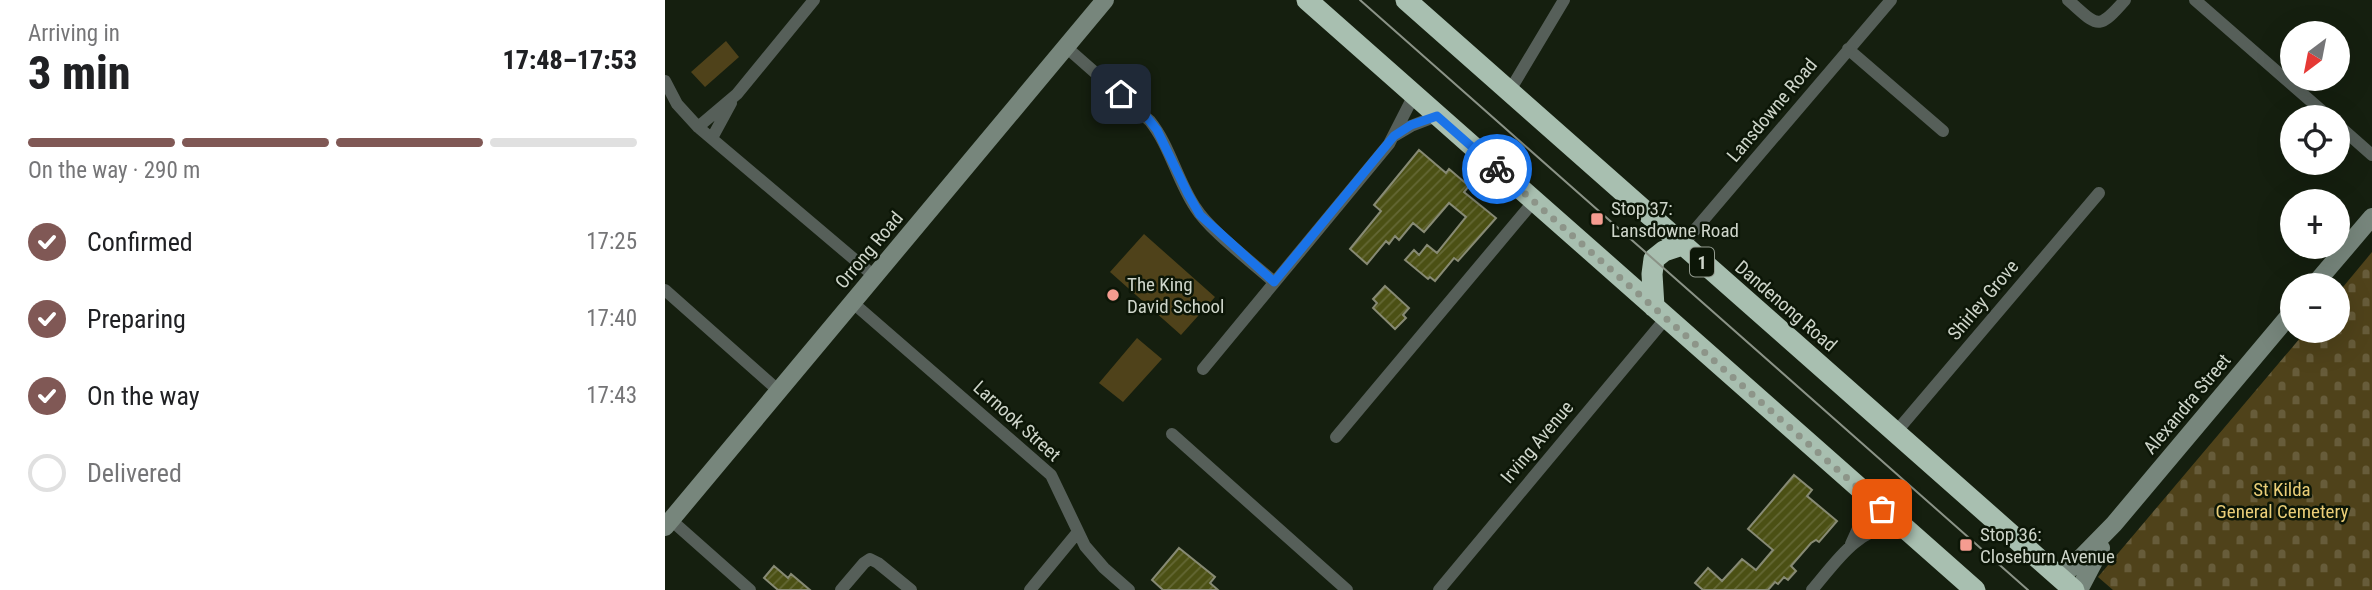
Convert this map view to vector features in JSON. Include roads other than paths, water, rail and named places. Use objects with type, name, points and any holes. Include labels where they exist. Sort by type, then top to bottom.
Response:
[{"type":"highway","points":[[1307,0],[1975,590]]},
{"type":"highway","name":"Dandenong Road","points":[[1406,0],[2066,584]]},
{"type":"highway","points":[[1660,313],[1651,274],[1654,259],[1664,251],[1682,245]]},
{"type":"main road","name":"Orrong Road","points":[[668,524],[1105,0]]},
{"type":"main road","points":[[2324,273],[2372,217]]},
{"type":"main road","name":"Alexandra Street","points":[[2066,584],[2280,326]]},
{"type":"street","points":[[712,138],[737,94],[814,0]]},
{"type":"street","points":[[1509,92],[1564,0]]},
{"type":"street","name":"Lansdowne Road","points":[[1682,245],[1891,0]]},
{"type":"street","points":[[2068,0],[2092,20],[2102,22],[2109,19],[2125,0]]},
{"type":"street","points":[[2195,0],[2315,105]]},
{"type":"street","points":[[1066,47],[1150,121],[1200,215],[1274,282]]},
{"type":"street","points":[[1848,49],[1943,131]]},
{"type":"street","points":[[665,81],[677,104],[698,127],[874,276]]},
{"type":"street","points":[[698,127],[737,94]]},
{"type":"street","points":[[1203,369],[1394,136],[1413,95]]},
{"type":"street","points":[[1394,136],[1411,125],[1437,116]]},
{"type":"street","points":[[2350,136],[2372,155]]},
{"type":"street","name":"Shirley Grove","points":[[1896,432],[2099,193]]},
{"type":"street","points":[[1336,438],[1534,201]]},
{"type":"street","points":[[665,290],[779,391]]},
{"type":"street","name":"Larnook Street","points":[[852,302],[1051,475],[1077,533],[1094,559],[1129,590]]},
{"type":"street","name":"Irving Avenue","points":[[1439,590],[1660,313]]},
{"type":"street","points":[[1172,434],[1347,590]]},
{"type":"street","points":[[1851,544],[1867,496]]},
{"type":"street","points":[[1812,590],[1851,544],[1868,532],[1897,522]]},
{"type":"street","points":[[668,524],[750,590]]},
{"type":"street","points":[[1030,590],[1077,533]]},
{"type":"street","points":[[841,590],[864,562],[870,559],[911,590]]},
{"type":"tram line","points":[[1360,0],[2028,590]]},
{"type":"place","name":"Stop 37: Lansdowne Road","points":[[1597,219]]},
{"type":"place","name":"The King David School","points":[[1113,295]]},
{"type":"place","name":"Stop 36: Closeburn Avenue","points":[[1966,545]]},
{"type":"park label","name":"St Kilda General Cemetery","points":[[2282,500]]}]
